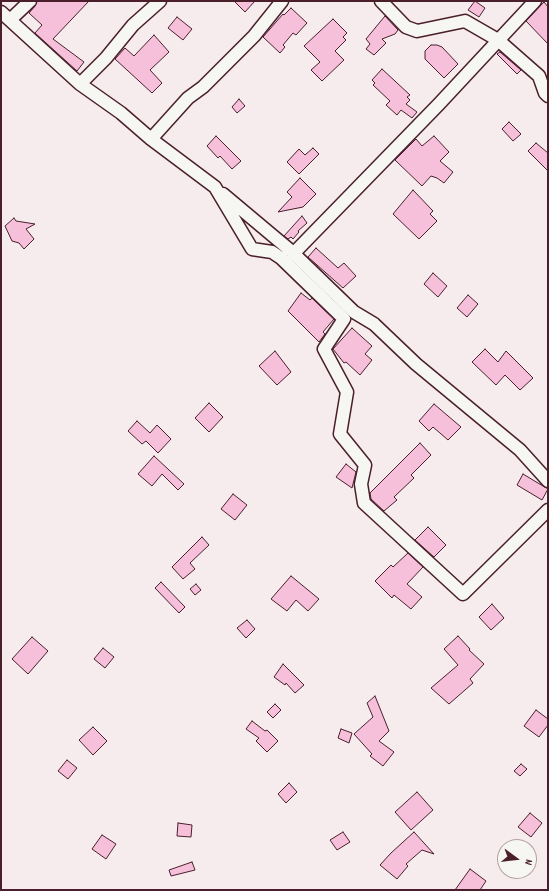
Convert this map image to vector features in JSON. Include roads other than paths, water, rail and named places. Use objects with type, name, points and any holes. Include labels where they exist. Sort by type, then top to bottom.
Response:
[{"type":"street","points":[[30,1],[6,16],[80,84],[121,113],[151,139],[215,187],[293,254],[354,312],[374,324],[416,364],[520,450],[548,481]]},
{"type":"street","points":[[80,84],[106,58],[133,26],[160,1]]},
{"type":"street","points":[[151,139],[188,98],[202,87],[254,36],[282,1]]},
{"type":"street","points":[[381,1],[406,27],[417,31],[465,21],[498,40],[539,76],[545,93],[548,96]]},
{"type":"street","points":[[293,254],[444,99],[535,1]]},
{"type":"street","points":[[215,187],[252,249],[272,252],[281,258],[344,319],[324,349],[347,392],[340,434],[365,465],[361,484],[364,503],[463,594],[548,510]]}]
